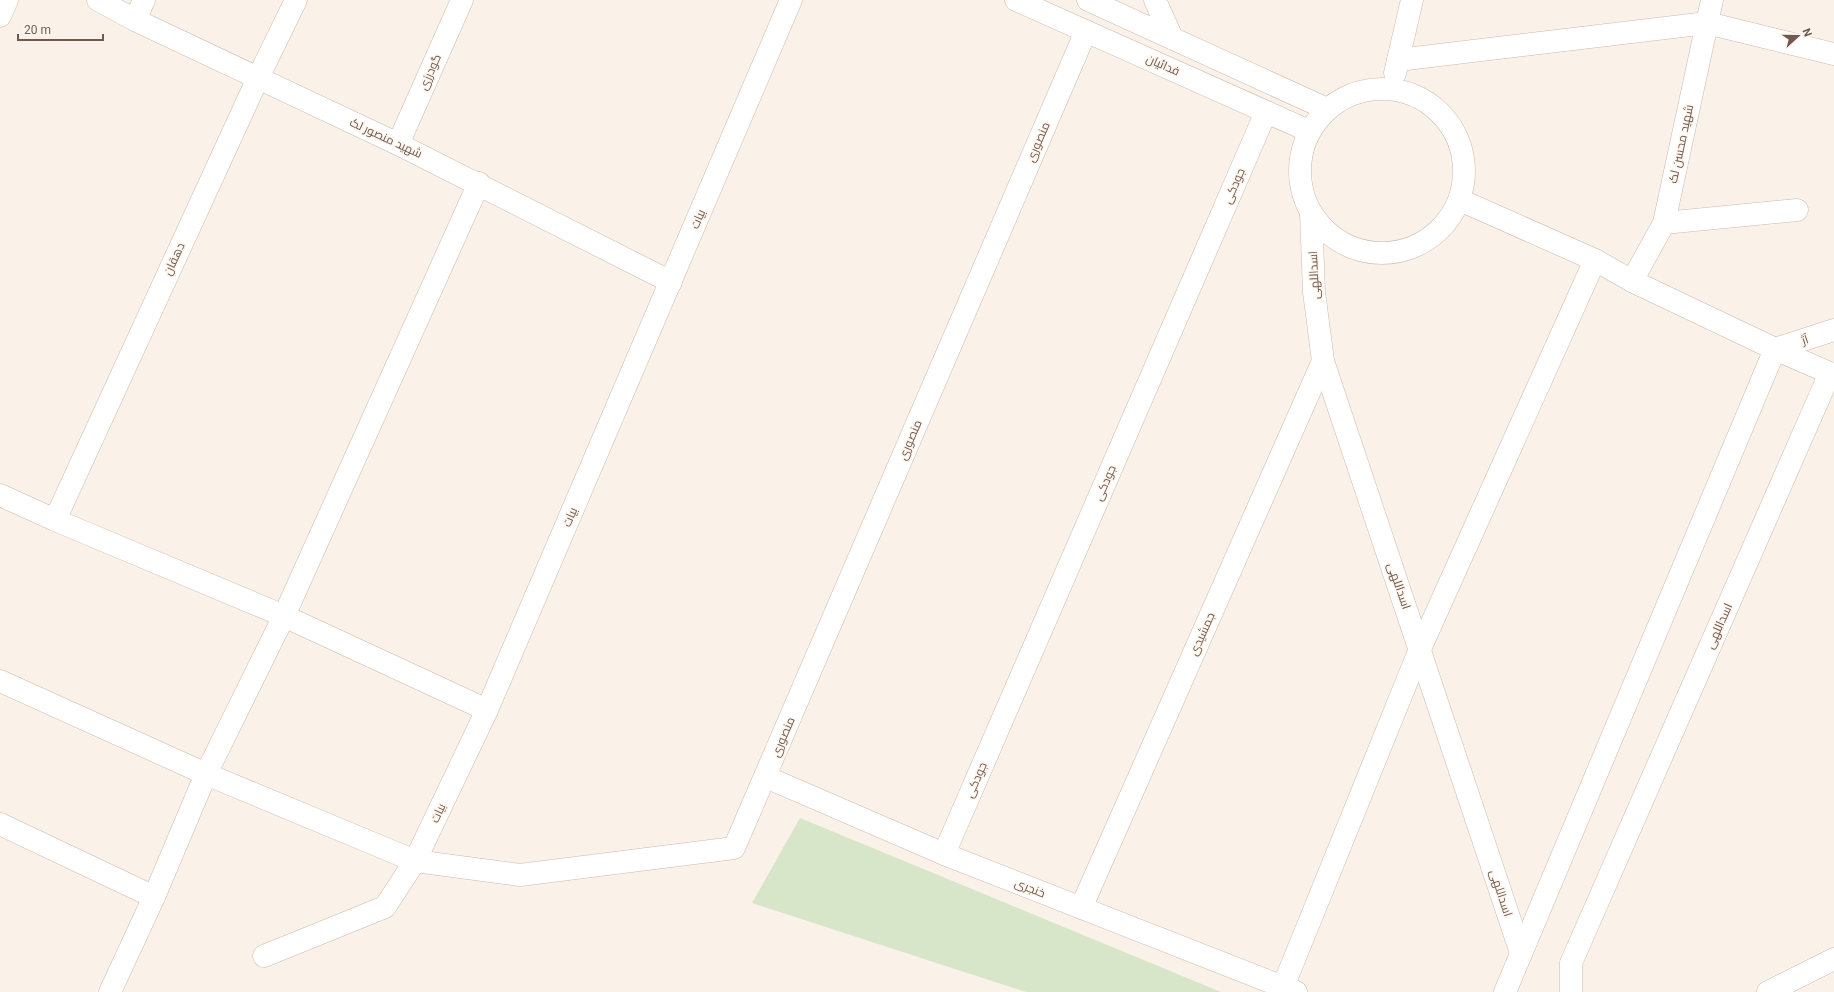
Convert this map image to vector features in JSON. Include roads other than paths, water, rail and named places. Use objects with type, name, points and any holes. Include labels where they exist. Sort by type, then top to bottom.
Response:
[{"type":"street","points":[[0,16],[7,0]]},
{"type":"street","name":"شهید منصور لک","points":[[98,0],[135,20],[478,183],[671,282]]},
{"type":"street","points":[[135,20],[144,0]]},
{"type":"street","name":"دهقان","points":[[55,520],[258,78],[296,0]]},
{"type":"street","name":"گودرزی","points":[[398,144],[462,0]]},
{"type":"street","name":"بیات","points":[[264,956],[385,907],[415,861],[487,710],[791,0]]},
{"type":"street","name":"فدائیان","points":[[1016,0],[1309,131]]},
{"type":"street","points":[[1088,0],[1327,109]]},
{"type":"street","points":[[1155,0],[1172,38]]},
{"type":"street","points":[[1392,88],[1412,0]]},
{"type":"street","name":"شهید محسن لک","points":[[1632,281],[1664,223],[1712,0]]},
{"type":"street","points":[[1398,60],[1707,23],[1834,54]]},
{"type":"street","name":"منصوری","points":[[415,861],[520,875],[734,848],[766,777],[1086,31]]},
{"type":"street","points":[[1369,88],[1392,88],[1416,95],[1437,108],[1453,128],[1463,151],[1465,175],[1460,200],[1447,223],[1427,241],[1403,251],[1376,253],[1350,247],[1328,233],[1311,212],[1301,186],[1300,158],[1309,131],[1327,109],[1346,96],[1369,88]]},
{"type":"street","name":"جودکی","points":[[944,854],[1266,112]]},
{"type":"street","points":[[110,992],[154,897],[206,774],[284,616],[478,183]]},
{"type":"street","points":[[1460,200],[1595,260],[1632,281],[1775,350],[1832,374]]},
{"type":"street","points":[[1664,223],[1797,210]]},
{"type":"street","name":"اسداللهی","points":[[1311,212],[1314,292],[1323,360],[1521,953]]},
{"type":"street","points":[[1290,989],[1420,649],[1595,260]]},
{"type":"street","name":"آژ","points":[[1775,350],[1834,330]]},
{"type":"street","points":[[1505,992],[1775,350]]},
{"type":"street","name":"جمشیدی","points":[[1081,908],[1323,360]]},
{"type":"street","name":"اسداللهی","points":[[1571,992],[1571,963],[1832,374]]},
{"type":"street","points":[[0,495],[55,520],[284,616],[487,710]]},
{"type":"street","points":[[0,681],[206,774],[415,861]]},
{"type":"street","name":"خنجری","points":[[766,777],[944,854],[1290,989]]},
{"type":"street","points":[[0,824],[154,897]]},
{"type":"street","points":[[1768,992],[1834,959]]}]
